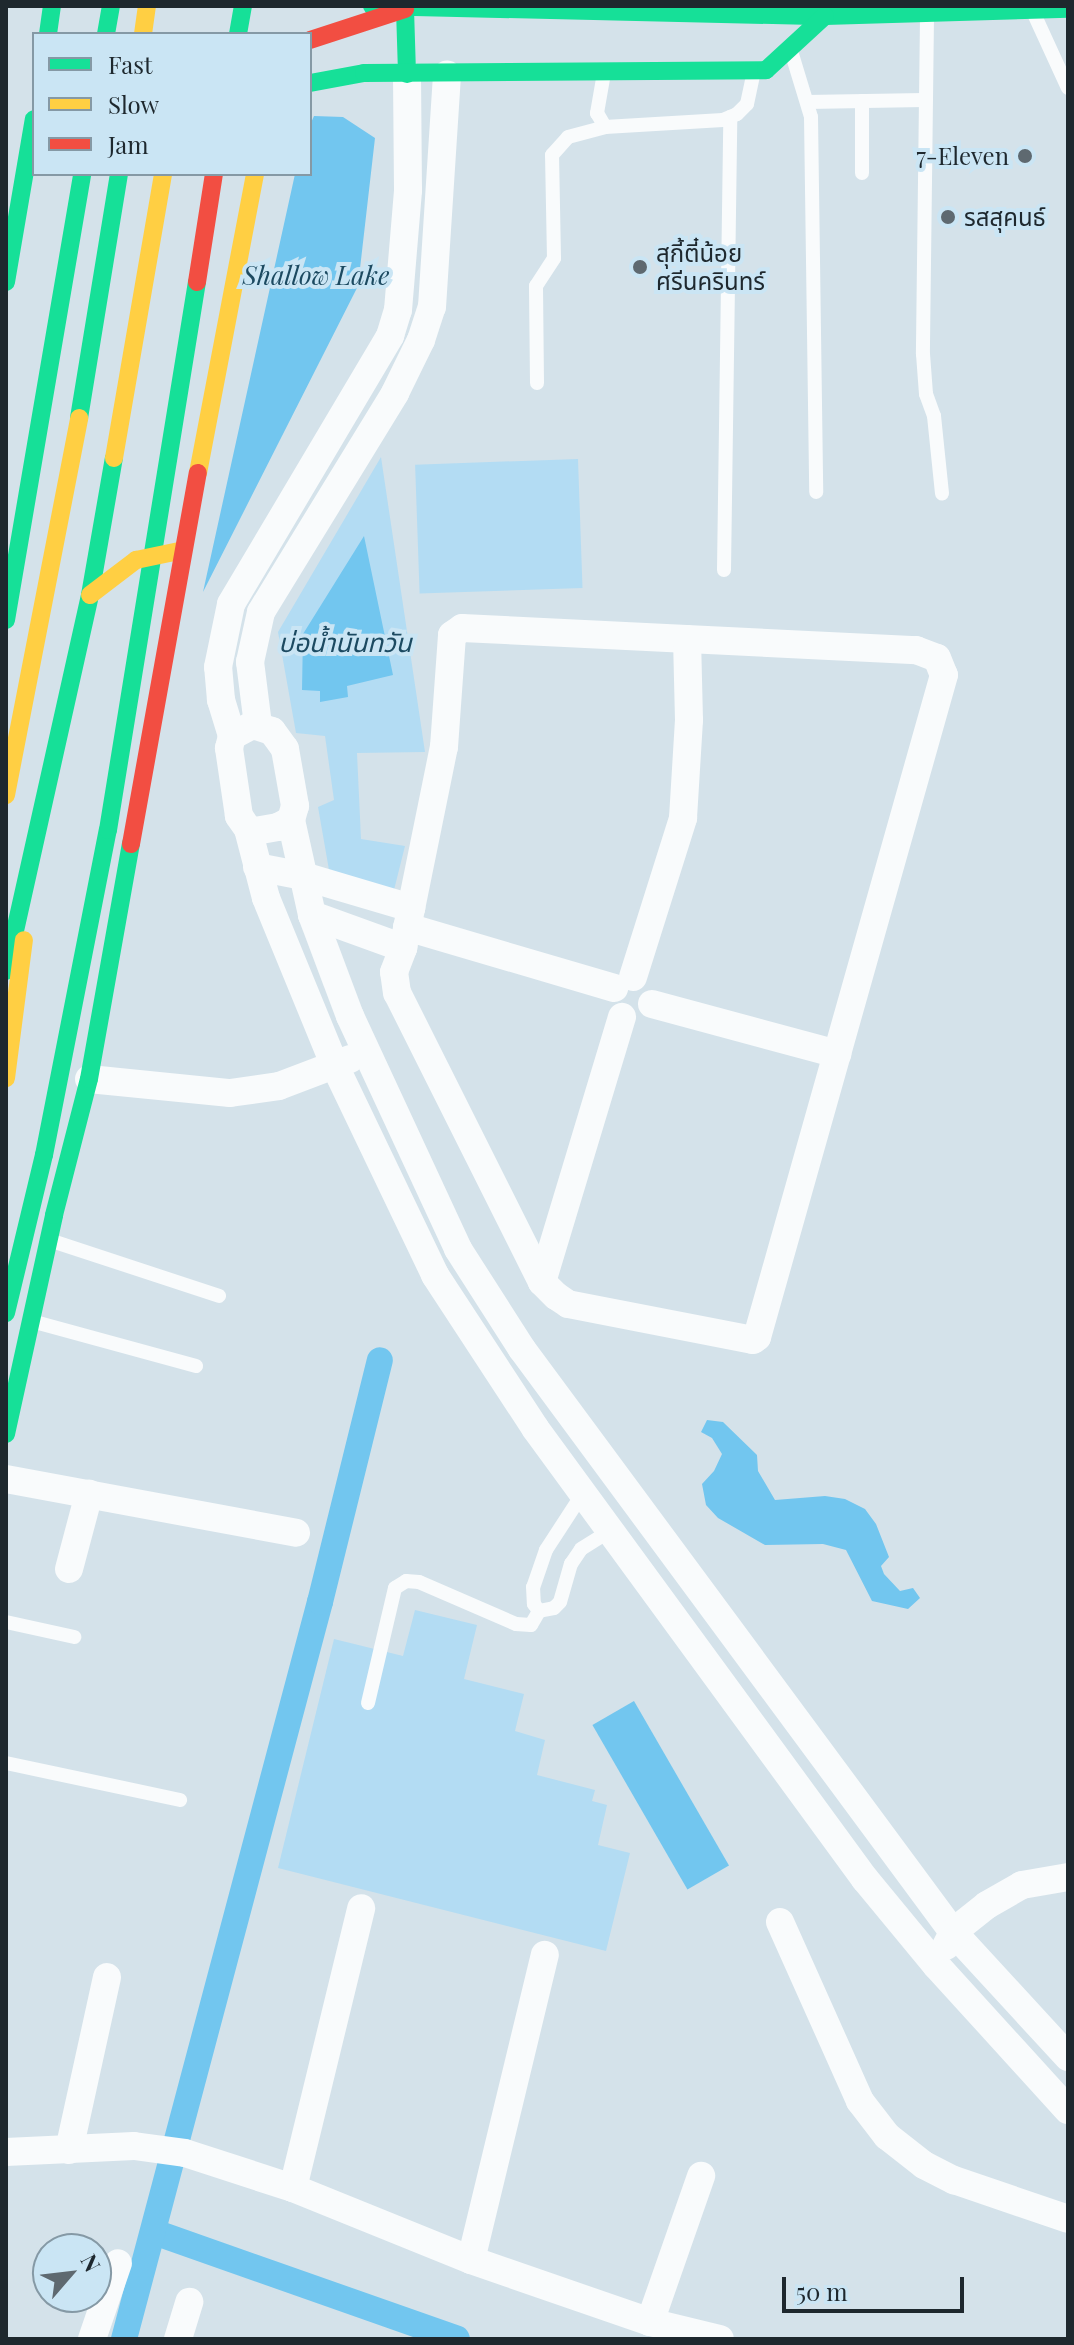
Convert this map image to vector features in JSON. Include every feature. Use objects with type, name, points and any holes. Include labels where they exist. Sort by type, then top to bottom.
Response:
[{"type":"main road","points":[[48,32],[52,6]]},
{"type":"main road","points":[[106,32],[111,6]]},
{"type":"main road","points":[[143,32],[147,6]]},
{"type":"main road","points":[[238,32],[243,6]]},
{"type":"main road","points":[[372,6],[405,9],[695,10],[825,16],[1068,9]]},
{"type":"main road","points":[[312,39],[405,9]]},
{"type":"main road","points":[[405,9],[407,74]]},
{"type":"main road","points":[[312,83],[364,73],[766,70],[825,16]]},
{"type":"main road","points":[[6,282],[32,131]]},
{"type":"main road","points":[[6,620],[82,176]]},
{"type":"main road","points":[[6,795],[82,400],[119,176]]},
{"type":"main road","points":[[6,971],[33,862],[90,595],[163,176]]},
{"type":"main road","points":[[6,1313],[44,1155],[108,830],[214,176]]},
{"type":"main road","points":[[6,1434],[89,1079],[182,550],[255,176]]},
{"type":"main road","points":[[90,595],[136,560],[182,550]]},
{"type":"main road","points":[[6,1078],[14,1034],[33,862]]},
{"type":"street","points":[[407,74],[404,246],[400,297],[390,336],[231,604],[218,667],[221,700],[245,730],[272,731],[285,749],[295,806],[291,820],[312,915],[366,1053],[458,1249],[522,1349],[953,1932],[1068,2057]]},
{"type":"street","points":[[447,74],[432,307],[415,353],[395,393],[261,612],[250,662],[245,730],[229,748],[239,816],[248,829],[266,898],[335,1066],[435,1275],[535,1428],[865,1879],[936,1965],[1068,2110]]},
{"type":"street","points":[[404,246],[438,247]]},
{"type":"street","points":[[455,629],[916,650],[937,658],[944,675],[757,1337],[753,1340],[568,1304],[542,1282],[397,993],[394,972],[407,928],[444,747],[452,635],[455,629]]},
{"type":"street","points":[[622,1017],[611,1001],[623,982],[683,818],[689,720],[687,639]]},
{"type":"street","points":[[248,829],[278,827],[291,820]]},
{"type":"street","points":[[257,867],[303,876],[407,928]]},
{"type":"street","points":[[312,915],[407,928],[650,986],[652,1004],[640,1018],[622,1017]]},
{"type":"street","points":[[652,1004],[837,1054]]},
{"type":"street","points":[[542,1282],[622,1017]]},
{"type":"street","points":[[89,1079],[230,1093],[279,1086],[366,1053]]},
{"type":"street","points":[[6,1479],[296,1533]]},
{"type":"street","points":[[69,1569],[89,1494]]},
{"type":"street","points":[[936,1965],[953,1932],[987,1905],[1022,1885],[1068,1877]]},
{"type":"street","points":[[293,2188],[361,1908]]},
{"type":"street","points":[[780,1922],[860,2101],[887,2136],[924,2165],[954,2180],[1068,2219]]},
{"type":"street","points":[[471,2260],[545,1955]]},
{"type":"street","points":[[69,2150],[107,1977]]},
{"type":"street","points":[[6,2152],[134,2146],[163,2148],[293,2188],[471,2260],[650,2322],[720,2339]]},
{"type":"street","points":[[650,2322],[701,2176]]},
{"type":"street","points":[[92,2339],[118,2263]]},
{"type":"street","points":[[178,2339],[189,2302]]},
{"type":"lane","points":[[1032,10],[1068,88]]},
{"type":"lane","points":[[927,14],[923,354],[926,394],[934,416],[942,494]]},
{"type":"lane","points":[[791,50],[811,117],[816,492]]},
{"type":"lane","points":[[537,383],[536,286],[554,258],[552,155],[568,137],[605,127],[730,117],[747,104],[754,70]]},
{"type":"lane","points":[[604,71],[597,113],[605,127]]},
{"type":"lane","points":[[807,102],[924,100]]},
{"type":"lane","points":[[862,101],[862,173]]},
{"type":"lane","points":[[724,570],[730,117]]},
{"type":"lane","points":[[49,1240],[219,1296]]},
{"type":"lane","points":[[31,1321],[196,1366]]},
{"type":"lane","points":[[539,1611],[534,1604],[533,1587],[546,1550],[583,1493]]},
{"type":"lane","points":[[539,1611],[548,1611],[560,1602],[571,1564],[581,1549],[611,1530]]},
{"type":"lane","points":[[368,1703],[395,1588],[406,1581],[419,1582],[516,1624],[531,1625],[539,1611]]},
{"type":"lane","points":[[6,1622],[74,1637]]},
{"type":"lane","points":[[6,1763],[180,1800]]},
{"type":"shaded area","points":[[381,457],[425,752],[357,753],[361,839],[405,846],[393,894],[329,870],[318,807],[334,800],[325,736],[296,733],[278,632]]},
{"type":"shaded area","points":[[578,459],[583,588],[420,594],[415,465]]},
{"type":"shaded area","points":[[415,1610],[477,1625],[464,1679],[524,1694],[515,1731],[545,1740],[537,1775],[595,1790],[592,1801],[607,1805],[598,1845],[630,1853],[606,1951],[278,1868],[334,1639],[403,1656]]},
{"type":"water","name":"Shallow Lake","points":[[314,116],[343,117],[375,138],[358,286],[203,592],[295,176],[312,176]]},
{"type":"water","name":"บ่อน้ำนันทวัน","points":[[364,536],[393,675],[347,686],[348,697],[320,702],[320,691],[302,690],[303,634]]},
{"type":"water","points":[[707,1420],[723,1422],[757,1455],[758,1471],[775,1500],[825,1496],[845,1499],[865,1509],[876,1524],[889,1557],[881,1566],[884,1574],[900,1591],[913,1588],[920,1598],[908,1609],[872,1601],[846,1550],[823,1544],[765,1545],[718,1518],[706,1505],[702,1484],[714,1471],[722,1454],[712,1438],[701,1432]]},
{"type":"water","points":[[634,1701],[729,1866],[687,1890],[592,1725]]},
{"type":"waterway","points":[[124,2339],[320,1602],[380,1360]]},
{"type":"waterway","points":[[154,2232],[457,2339]]},
{"type":"traffic: fast","points":[[48,32],[52,6]]},
{"type":"traffic: fast","points":[[106,32],[111,6]]},
{"type":"traffic: fast","points":[[238,32],[243,6]]},
{"type":"traffic: fast","points":[[372,6],[825,16],[1068,9]]},
{"type":"traffic: fast","points":[[405,9],[407,74]]},
{"type":"traffic: fast","points":[[312,83],[364,73],[766,70],[825,16]]},
{"type":"traffic: fast","points":[[6,282],[32,131]]},
{"type":"traffic: fast","points":[[6,620],[82,176]]},
{"type":"traffic: fast","points":[[79,418],[119,176]]},
{"type":"traffic: fast","points":[[6,1313],[44,1155],[108,830],[197,282]]},
{"type":"traffic: fast","points":[[6,971],[90,595],[114,458]]},
{"type":"traffic: fast","points":[[6,1434],[54,1215],[89,1079],[131,844]]},
{"type":"traffic: slow","points":[[143,32],[147,6]]},
{"type":"traffic: slow","points":[[114,458],[163,176]]},
{"type":"traffic: slow","points":[[198,473],[255,176]]},
{"type":"traffic: slow","points":[[6,795],[79,418]]},
{"type":"traffic: slow","points":[[90,595],[136,560],[179,551]]},
{"type":"traffic: slow","points":[[6,1078],[24,940]]},
{"type":"traffic: jam","points":[[312,39],[405,9]]},
{"type":"traffic: jam","points":[[197,282],[214,176]]},
{"type":"traffic: jam","points":[[131,844],[198,473]]},
{"type":"place","name":"7-Eleven","points":[[1025,156]]},
{"type":"place","name":"รสสุคนธ์","points":[[948,217]]},
{"type":"place","name":"สุกี้ตี๋น้อย ศรีนครินทร์","points":[[640,267]]}]
